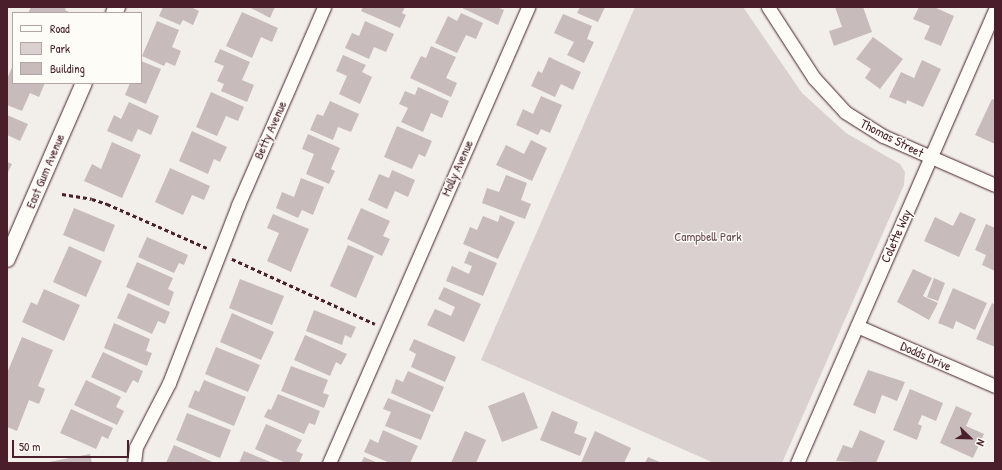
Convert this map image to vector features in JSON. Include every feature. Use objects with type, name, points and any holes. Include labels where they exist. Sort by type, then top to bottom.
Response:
[{"type":"street","name":"Betty Avenue","points":[[134,463],[136,447],[170,383],[219,253],[324,7]]},
{"type":"street","name":"Molly Avenue","points":[[329,463],[528,7]]},
{"type":"street","name":"Thomas Street","points":[[773,9],[814,78],[845,112],[883,136],[995,185]]},
{"type":"street","name":"Colette Way","points":[[797,463],[995,9]]},
{"type":"street","name":"East Gum Avenue","points":[[7,260],[84,84]]},
{"type":"street","name":"Dodds Drive","points":[[857,326],[995,386]]},
{"type":"path","points":[[62,194],[92,199],[107,204],[219,253],[386,330]]},
{"type":"green space","name":"Campbell Park","points":[[635,7],[743,7],[802,93],[846,133],[900,164],[905,172],[904,185],[782,463],[714,463],[481,360]]},
{"type":"building","points":[[31,7],[66,7],[65,10],[69,12],[28,12]]},
{"type":"building","points":[[163,7],[191,7],[199,11],[193,25],[183,20],[180,25],[159,16]]},
{"type":"building","points":[[249,7],[275,7],[270,18]]},
{"type":"building","points":[[363,7],[405,7],[402,13],[406,15],[400,28],[361,11]]},
{"type":"building","points":[[460,7],[497,7],[504,10],[498,25]]},
{"type":"building","points":[[580,7],[605,7],[598,22],[577,13]]},
{"type":"building","points":[[835,7],[863,7],[872,32],[834,46],[829,31],[842,27]]},
{"type":"building","points":[[919,7],[934,7],[954,16],[941,46],[924,39],[930,26],[913,19]]},
{"type":"building","points":[[242,12],[278,28],[272,42],[261,37],[252,58],[226,46]]},
{"type":"building","points":[[461,13],[483,23],[476,39],[466,35],[457,53],[435,43],[448,16],[457,21]]},
{"type":"building","points":[[563,14],[592,26],[587,39],[594,42],[584,63],[567,55],[574,42],[554,33]]},
{"type":"building","points":[[157,21],[179,30],[172,47],[181,51],[175,66],[166,62],[164,66],[142,56]]},
{"type":"building","points":[[365,21],[394,34],[386,52],[374,47],[369,59],[345,48],[352,33],[359,36]]},
{"type":"building","points":[[873,37],[903,59],[880,89],[865,78],[871,69],[856,59]]},
{"type":"building","points":[[431,46],[456,57],[446,78],[457,83],[451,97],[410,78],[421,56],[426,58]]},
{"type":"building","points":[[220,49],[250,62],[242,80],[254,85],[247,102],[221,91],[224,84],[217,81],[224,66],[214,62]]},
{"type":"building","points":[[343,55],[366,65],[362,72],[372,77],[360,104],[339,94],[347,76],[336,71]]},
{"type":"building","points":[[549,57],[581,72],[573,90],[561,84],[555,97],[531,86],[538,71],[542,73]]},
{"type":"building","points":[[922,60],[941,69],[923,107],[907,100],[906,104],[889,97],[901,72],[914,78]]},
{"type":"building","points":[[142,61],[161,69],[146,104],[125,95],[130,84],[142,84]]},
{"type":"building","points":[[12,67],[12,84],[45,84],[39,97],[30,93],[22,111],[7,105],[7,79]]},
{"type":"building","points":[[418,87],[449,101],[442,118],[431,113],[423,132],[401,122],[408,108],[399,104],[405,91],[415,95]]},
{"type":"building","points":[[211,92],[244,107],[238,121],[226,116],[217,136],[196,127]]},
{"type":"building","points":[[541,96],[562,105],[550,133],[541,129],[538,135],[516,125],[523,109],[533,114]]},
{"type":"building","points":[[992,99],[995,100],[995,144],[975,135]]},
{"type":"building","points":[[330,101],[359,114],[351,132],[338,127],[333,140],[310,130],[317,114],[323,116]]},
{"type":"building","points":[[129,102],[159,116],[151,135],[138,129],[132,142],[107,131],[114,115],[121,119]]},
{"type":"building","points":[[7,115],[28,124],[20,141],[7,135]]},
{"type":"building","points":[[397,126],[432,141],[425,157],[419,154],[412,169],[384,157]]},
{"type":"building","points":[[192,131],[227,147],[220,162],[214,159],[208,174],[179,161]]},
{"type":"building","points":[[308,134],[340,148],[331,169],[335,171],[329,184],[306,174],[314,154],[302,149]]},
{"type":"building","points":[[531,140],[547,148],[532,181],[496,165],[506,145],[524,154]]},
{"type":"building","points":[[112,142],[141,155],[122,198],[84,181],[92,164],[101,169]]},
{"type":"building","points":[[7,162],[12,164],[7,174]]},
{"type":"building","points":[[170,168],[210,186],[204,200],[192,195],[183,215],[155,202]]},
{"type":"building","points":[[392,170],[415,180],[408,197],[395,191],[387,209],[368,200],[379,174],[389,178]]},
{"type":"building","points":[[506,175],[527,183],[521,200],[531,204],[525,219],[482,203],[487,188],[499,192]]},
{"type":"building","points":[[301,178],[324,187],[313,215],[302,210],[298,218],[276,208],[282,192],[294,197]]},
{"type":"building","points":[[74,208],[115,225],[104,252],[63,235]]},
{"type":"building","points":[[361,208],[390,221],[383,236],[390,239],[382,256],[347,239]]},
{"type":"building","points":[[960,212],[976,219],[959,257],[924,241],[935,217],[953,226]]},
{"type":"building","points":[[273,214],[309,229],[291,272],[267,261],[279,233],[267,228]]},
{"type":"building","points":[[500,215],[515,222],[498,259],[463,244],[470,227],[477,230],[483,216],[498,222]]},
{"type":"building","points":[[986,224],[995,228],[995,271],[982,265],[986,255],[975,250]]},
{"type":"building","points":[[147,237],[188,255],[184,265],[179,263],[174,273],[138,257]]},
{"type":"building","points":[[348,245],[374,256],[356,298],[330,286]]},
{"type":"building","points":[[69,246],[102,261],[86,297],[53,282]]},
{"type":"building","points":[[469,251],[497,263],[483,296],[446,281],[452,266],[469,274],[472,266],[464,263]]},
{"type":"building","points":[[137,262],[173,278],[168,289],[174,292],[169,306],[126,287]]},
{"type":"building","points":[[913,269],[932,278],[923,296],[938,303],[929,320],[897,302]]},
{"type":"building","points":[[934,278],[945,283],[938,301],[927,297]]},
{"type":"building","points":[[240,279],[284,296],[272,325],[229,308]]},
{"type":"building","points":[[444,287],[481,304],[464,342],[427,325],[435,309],[451,316],[455,307],[438,299]]},
{"type":"building","points":[[953,288],[987,303],[975,330],[956,321],[953,329],[938,323]]},
{"type":"building","points":[[44,289],[80,305],[64,341],[22,322],[31,302],[37,305]]},
{"type":"building","points":[[128,293],[170,312],[165,324],[158,321],[152,334],[117,318]]},
{"type":"building","points":[[992,303],[995,305],[995,347],[976,339]]},
{"type":"building","points":[[314,310],[356,327],[351,338],[345,335],[342,345],[306,331]]},
{"type":"building","points":[[232,313],[274,332],[261,360],[220,342]]},
{"type":"building","points":[[114,323],[150,339],[146,351],[152,353],[147,366],[104,348]]},
{"type":"building","points":[[305,335],[347,354],[341,365],[336,362],[330,376],[294,360]]},
{"type":"building","points":[[22,337],[53,350],[38,386],[45,389],[39,404],[29,400],[17,431],[7,427],[7,373]]},
{"type":"building","points":[[414,339],[456,357],[445,382],[411,367],[416,354],[409,350]]},
{"type":"building","points":[[216,347],[260,365],[248,392],[205,374]]},
{"type":"building","points":[[103,352],[143,371],[138,383],[133,380],[126,393],[91,377]]},
{"type":"building","points":[[291,366],[328,380],[323,393],[329,395],[324,408],[281,391]]},
{"type":"building","points":[[868,370],[905,382],[897,401],[882,395],[875,414],[853,405]]},
{"type":"building","points":[[408,371],[444,387],[433,412],[391,393],[396,379],[403,382]]},
{"type":"building","points":[[86,380],[121,397],[116,407],[124,411],[117,425],[74,405]]},
{"type":"building","points":[[204,380],[246,397],[234,426],[188,407],[195,390],[199,392]]},
{"type":"building","points":[[910,389],[943,403],[936,421],[922,415],[918,424],[922,426],[917,440],[893,430]]},
{"type":"building","points":[[524,392],[538,428],[502,442],[488,406]]},
{"type":"building","points":[[278,394],[320,411],[315,425],[309,423],[304,434],[264,417],[268,409],[271,410]]},
{"type":"building","points":[[388,398],[431,415],[421,440],[385,426],[391,412],[383,409]]},
{"type":"building","points":[[956,406],[972,413],[966,426],[984,434],[973,458],[940,443]]},
{"type":"building","points":[[71,409],[113,428],[108,439],[102,436],[96,449],[60,433]]},
{"type":"building","points":[[552,411],[578,422],[574,433],[587,438],[580,456],[540,440]]},
{"type":"building","points":[[187,413],[231,430],[220,458],[176,440]]},
{"type":"building","points":[[266,424],[302,440],[296,451],[303,454],[299,463],[286,463],[255,449]]},
{"type":"building","points":[[383,430],[418,446],[410,463],[390,463],[364,452],[370,439],[378,443]]},
{"type":"building","points":[[860,430],[885,441],[876,463],[836,461],[843,445],[852,448]]},
{"type":"building","points":[[465,431],[486,440],[476,463],[451,463]]},
{"type":"building","points":[[595,431],[631,448],[624,463],[581,463]]},
{"type":"building","points":[[174,445],[215,463],[166,463]]},
{"type":"building","points":[[244,451],[273,463],[239,463]]},
{"type":"building","points":[[90,454],[92,463],[49,463],[49,462]]},
{"type":"building","points":[[364,457],[378,463],[361,463]]},
{"type":"building","points":[[648,457],[662,463],[645,463]]}]
